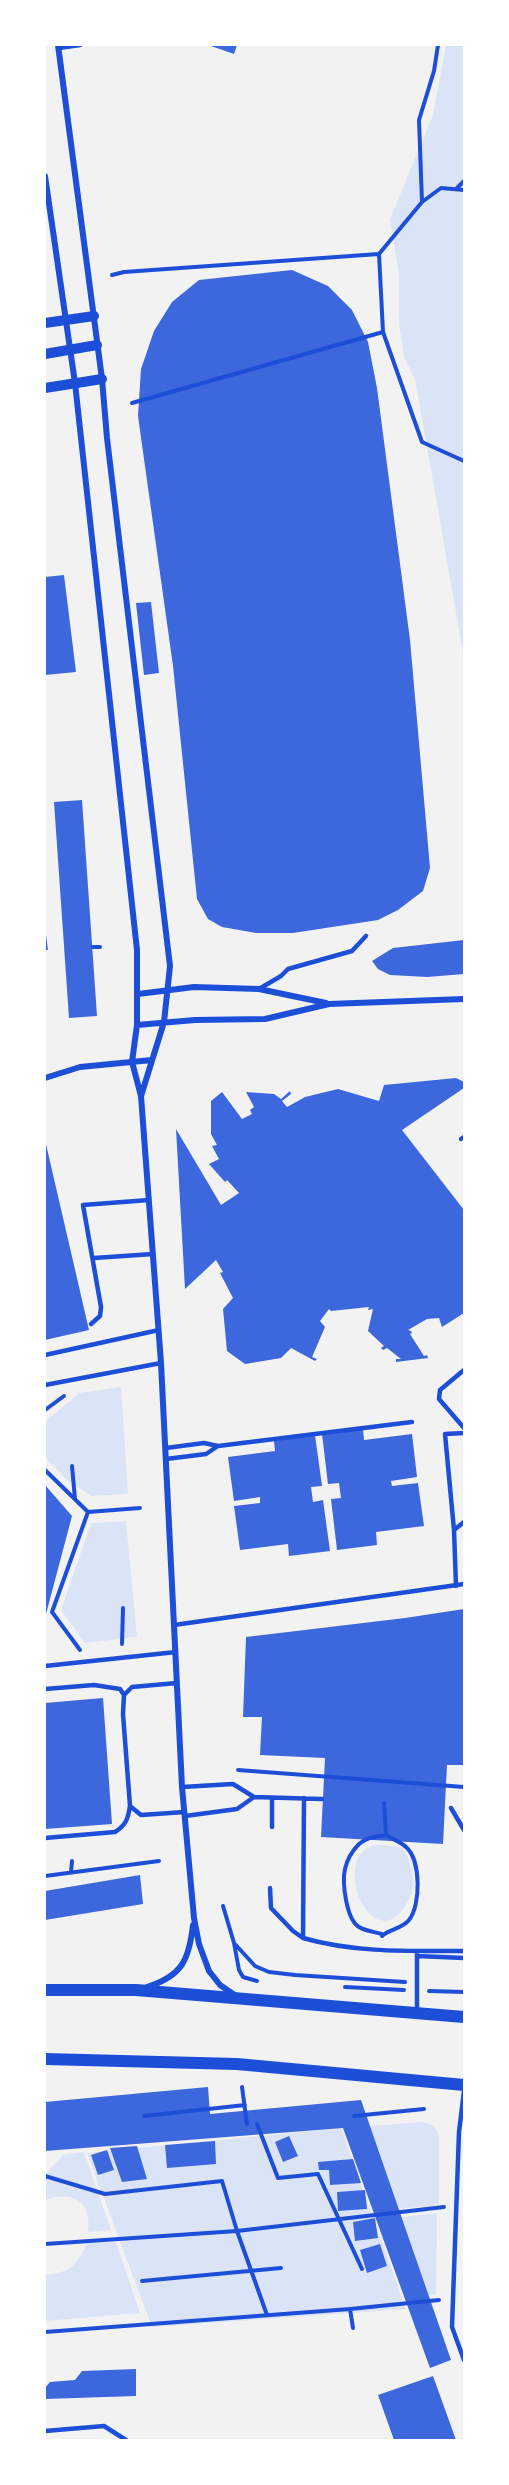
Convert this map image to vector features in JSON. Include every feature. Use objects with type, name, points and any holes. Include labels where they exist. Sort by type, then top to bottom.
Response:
[{"type":"main road","points":[[45,1990],[136,1990],[464,2017]]},
{"type":"main road","points":[[45,2059],[237,2064],[464,2085]]},
{"type":"street","points":[[58,46],[102,379],[107,438],[170,966],[164,1022],[141,1096]]},
{"type":"street","points":[[45,176],[75,383],[136,938],[138,994],[132,1062],[141,1096],[159,1330],[182,1787],[194,1918],[199,1944],[209,1971],[236,1997]]},
{"type":"street","points":[[45,323],[94,316]]},
{"type":"street","points":[[45,354],[97,345]]},
{"type":"street","points":[[45,388],[102,379]]},
{"type":"street","points":[[138,994],[194,987],[259,989],[329,1004]]},
{"type":"street","points":[[137,1025],[265,1019],[329,1004],[464,999]]},
{"type":"street","points":[[45,1078],[80,1067],[152,1060]]},
{"type":"street","points":[[136,1990],[165,1982],[178,1970],[188,1957],[194,1918]]},
{"type":"lane","points":[[58,46],[80,45]]},
{"type":"lane","points":[[259,989],[288,969],[352,951],[366,936]]},
{"type":"lane","points":[[91,1324],[101,1312],[94,1258],[83,1205],[149,1200]]},
{"type":"lane","points":[[94,1258],[153,1254]]},
{"type":"lane","points":[[45,1355],[159,1330]]},
{"type":"lane","points":[[45,1385],[161,1363]]},
{"type":"lane","points":[[456,1586],[454,1530],[445,1434],[464,1430],[439,1399],[440,1390],[464,1370]]},
{"type":"lane","points":[[166,1448],[204,1443],[218,1446],[412,1422]]},
{"type":"lane","points":[[166,1459],[206,1454],[218,1446]]},
{"type":"lane","points":[[454,1530],[464,1522]]},
{"type":"lane","points":[[174,1625],[464,1584]]},
{"type":"lane","points":[[45,1666],[176,1652]]},
{"type":"lane","points":[[124,1695],[132,1688],[177,1683]]},
{"type":"lane","points":[[45,1689],[94,1685],[120,1689],[124,1695],[123,1714],[129,1806],[129,1817],[124,1826],[115,1832],[45,1838]]},
{"type":"lane","points":[[182,1787],[233,1784],[254,1797],[322,1799]]},
{"type":"lane","points":[[129,1806],[141,1815],[185,1814],[237,1809],[254,1797]]},
{"type":"lane","points":[[272,1798],[272,1827]]},
{"type":"lane","points":[[303,1938],[304,1798]]},
{"type":"lane","points":[[451,1808],[464,1830]]},
{"type":"lane","points":[[270,1888],[271,1908],[292,1931],[303,1938],[328,1945],[464,1958]]},
{"type":"lane","points":[[417,1953],[464,1951]]},
{"type":"lane","points":[[417,1953],[417,2014]]},
{"type":"lane","points":[[464,2091],[459,2132],[452,2327],[464,2360]]},
{"type":"lane","points":[[45,2431],[104,2426],[126,2440]]},
{"type":"path","points":[[422,202],[419,120],[434,71],[438,45]]},
{"type":"path","points":[[456,189],[464,181]]},
{"type":"path","points":[[464,190],[441,188],[422,202],[379,254],[383,332],[422,442],[464,461]]},
{"type":"path","points":[[112,275],[124,272],[379,254]]},
{"type":"path","points":[[132,402],[383,332]]},
{"type":"path","points":[[93,947],[100,947]]},
{"type":"path","points":[[72,1466],[75,1499]]},
{"type":"path","points":[[45,1470],[87,1512]]},
{"type":"path","points":[[87,1512],[140,1508]]},
{"type":"path","points":[[87,1512],[52,1612],[80,1651],[91,1649]]},
{"type":"path","points":[[122,1645],[123,1608]]},
{"type":"path","points":[[111,1647],[131,1644]]},
{"type":"path","points":[[231,1770],[464,1787]]},
{"type":"path","points":[[384,1803],[386,1835]]},
{"type":"path","points":[[386,1835],[408,1848],[415,1863],[417,1899],[411,1919],[400,1928],[382,1934],[358,1927],[352,1919],[346,1906],[344,1870],[357,1846],[367,1838],[386,1835]]},
{"type":"path","points":[[71,1872],[72,1861]]},
{"type":"path","points":[[45,1876],[159,1861]]},
{"type":"path","points":[[223,1906],[239,1970],[243,1977],[260,1981]]},
{"type":"path","points":[[381,1949],[382,1934]]},
{"type":"path","points":[[234,1943],[255,1966],[269,1972],[406,1982]]},
{"type":"path","points":[[342,1987],[464,1992]]},
{"type":"path","points":[[242,2087],[247,2124]]},
{"type":"path","points":[[144,2116],[245,2105]]},
{"type":"path","points":[[354,2116],[424,2109]]},
{"type":"path","points":[[257,2124],[278,2178],[318,2174],[362,2269]]},
{"type":"path","points":[[45,2176],[105,2194],[222,2181],[267,2315]]},
{"type":"path","points":[[45,2244],[237,2231],[444,2207]]},
{"type":"path","points":[[142,2281],[281,2268]]},
{"type":"path","points":[[45,2332],[440,2300]]},
{"type":"path","points":[[350,2309],[353,2328]]},
{"type":"shaded area","points":[[446,45],[464,45],[464,658],[415,379],[404,357],[399,324],[399,275],[390,219],[433,115]]},
{"type":"shaded area","points":[[121,1387],[128,1494],[91,1496],[67,1480],[45,1457],[45,1422],[79,1393]]},
{"type":"shaded area","points":[[126,1521],[137,1637],[85,1643],[61,1610],[91,1523]]},
{"type":"shaded area","points":[[371,1846],[403,1848],[411,1867],[413,1888],[408,1901],[395,1917],[383,1921],[371,1915],[362,1903],[356,1888],[355,1871],[359,1857]]},
{"type":"shaded area","points":[[422,2122],[432,2125],[439,2134],[439,2205],[398,2209],[370,2126]]},
{"type":"shaded area","points":[[341,2128],[406,2309],[152,2327],[87,2153]]},
{"type":"shaded area","points":[[84,2152],[111,2230],[88,2232],[87,2213],[78,2201],[72,2198],[64,2196],[45,2200],[45,2175],[63,2155]]},
{"type":"shaded area","points":[[437,2213],[436,2294],[428,2295],[402,2217]]},
{"type":"shaded area","points":[[116,2242],[140,2313],[45,2321],[45,2275],[72,2267],[87,2243]]},
{"type":"building","points":[[208,45],[237,45],[234,54]]},
{"type":"building","points":[[292,270],[328,286],[352,310],[368,342],[377,388],[410,640],[430,868],[423,891],[398,910],[378,920],[293,933],[256,933],[222,927],[208,919],[197,899],[173,666],[138,416],[141,369],[154,331],[172,302],[199,280]]},
{"type":"building","points":[[64,575],[76,672],[45,675],[45,577]]},
{"type":"building","points":[[151,602],[159,673],[144,675],[136,603]]},
{"type":"building","points":[[82,800],[97,1016],[69,1018],[54,802]]},
{"type":"building","points":[[45,927],[48,950],[45,950]]},
{"type":"building","points":[[464,940],[464,974],[427,977],[390,975],[378,969],[372,961],[393,948]]},
{"type":"building","points":[[456,1078],[464,1082],[464,1088],[402,1130],[464,1210],[464,1313],[442,1327],[439,1318],[427,1319],[408,1330],[411,1331],[410,1334],[424,1356],[427,1355],[428,1358],[396,1362],[396,1359],[401,1359],[387,1348],[383,1350],[381,1348],[384,1346],[368,1331],[373,1309],[368,1310],[369,1307],[331,1311],[329,1309],[320,1321],[325,1327],[312,1357],[317,1359],[315,1361],[291,1348],[281,1358],[245,1364],[227,1351],[223,1309],[233,1298],[216,1260],[185,1289],[176,1129],[221,1205],[239,1193],[227,1180],[225,1182],[209,1164],[219,1159],[212,1146],[217,1145],[211,1134],[211,1101],[222,1092],[242,1119],[252,1114],[250,1110],[254,1107],[246,1092],[274,1094],[281,1099],[290,1091],[291,1094],[282,1101],[287,1107],[305,1097],[338,1089],[379,1101],[384,1085]]},
{"type":"building","points":[[45,1140],[89,1330],[45,1340]]},
{"type":"building","points":[[363,1429],[364,1440],[412,1434],[417,1477],[391,1481],[392,1486],[418,1483],[424,1526],[376,1532],[377,1545],[337,1550],[331,1499],[341,1498],[339,1483],[328,1484],[322,1434]]},
{"type":"building","points":[[315,1435],[322,1486],[311,1487],[313,1502],[323,1500],[330,1551],[289,1556],[288,1544],[240,1550],[234,1506],[260,1503],[260,1497],[234,1501],[228,1457],[275,1451],[274,1441]]},
{"type":"building","points":[[45,1485],[72,1516],[46,1614],[45,1614]]},
{"type":"building","points":[[464,1609],[464,1765],[447,1765],[443,1844],[321,1837],[325,1758],[260,1755],[262,1717],[243,1717],[246,1637]]},
{"type":"building","points":[[103,1698],[112,1824],[45,1829],[45,1703]]},
{"type":"building","points":[[140,1875],[143,1904],[45,1920],[45,1891]]},
{"type":"building","points":[[208,2087],[210,2114],[361,2100],[451,2360],[430,2368],[343,2128],[45,2151],[45,2102]]},
{"type":"building","points":[[289,2136],[298,2156],[283,2162],[275,2142]]},
{"type":"building","points":[[215,2141],[216,2164],[167,2168],[165,2145]]},
{"type":"building","points":[[137,2146],[147,2179],[122,2182],[110,2148]]},
{"type":"building","points":[[107,2150],[114,2170],[98,2175],[91,2155]]},
{"type":"building","points":[[353,2159],[361,2183],[330,2185],[329,2170],[319,2170],[318,2162]]},
{"type":"building","points":[[365,2190],[367,2209],[338,2211],[337,2192]]},
{"type":"building","points":[[375,2218],[378,2238],[355,2241],[353,2222]]},
{"type":"building","points":[[380,2244],[387,2266],[367,2273],[360,2250]]},
{"type":"building","points":[[136,2369],[136,2396],[45,2399],[45,2388],[50,2382],[75,2380],[82,2371]]},
{"type":"building","points":[[433,2376],[456,2440],[394,2440],[378,2395]]}]
